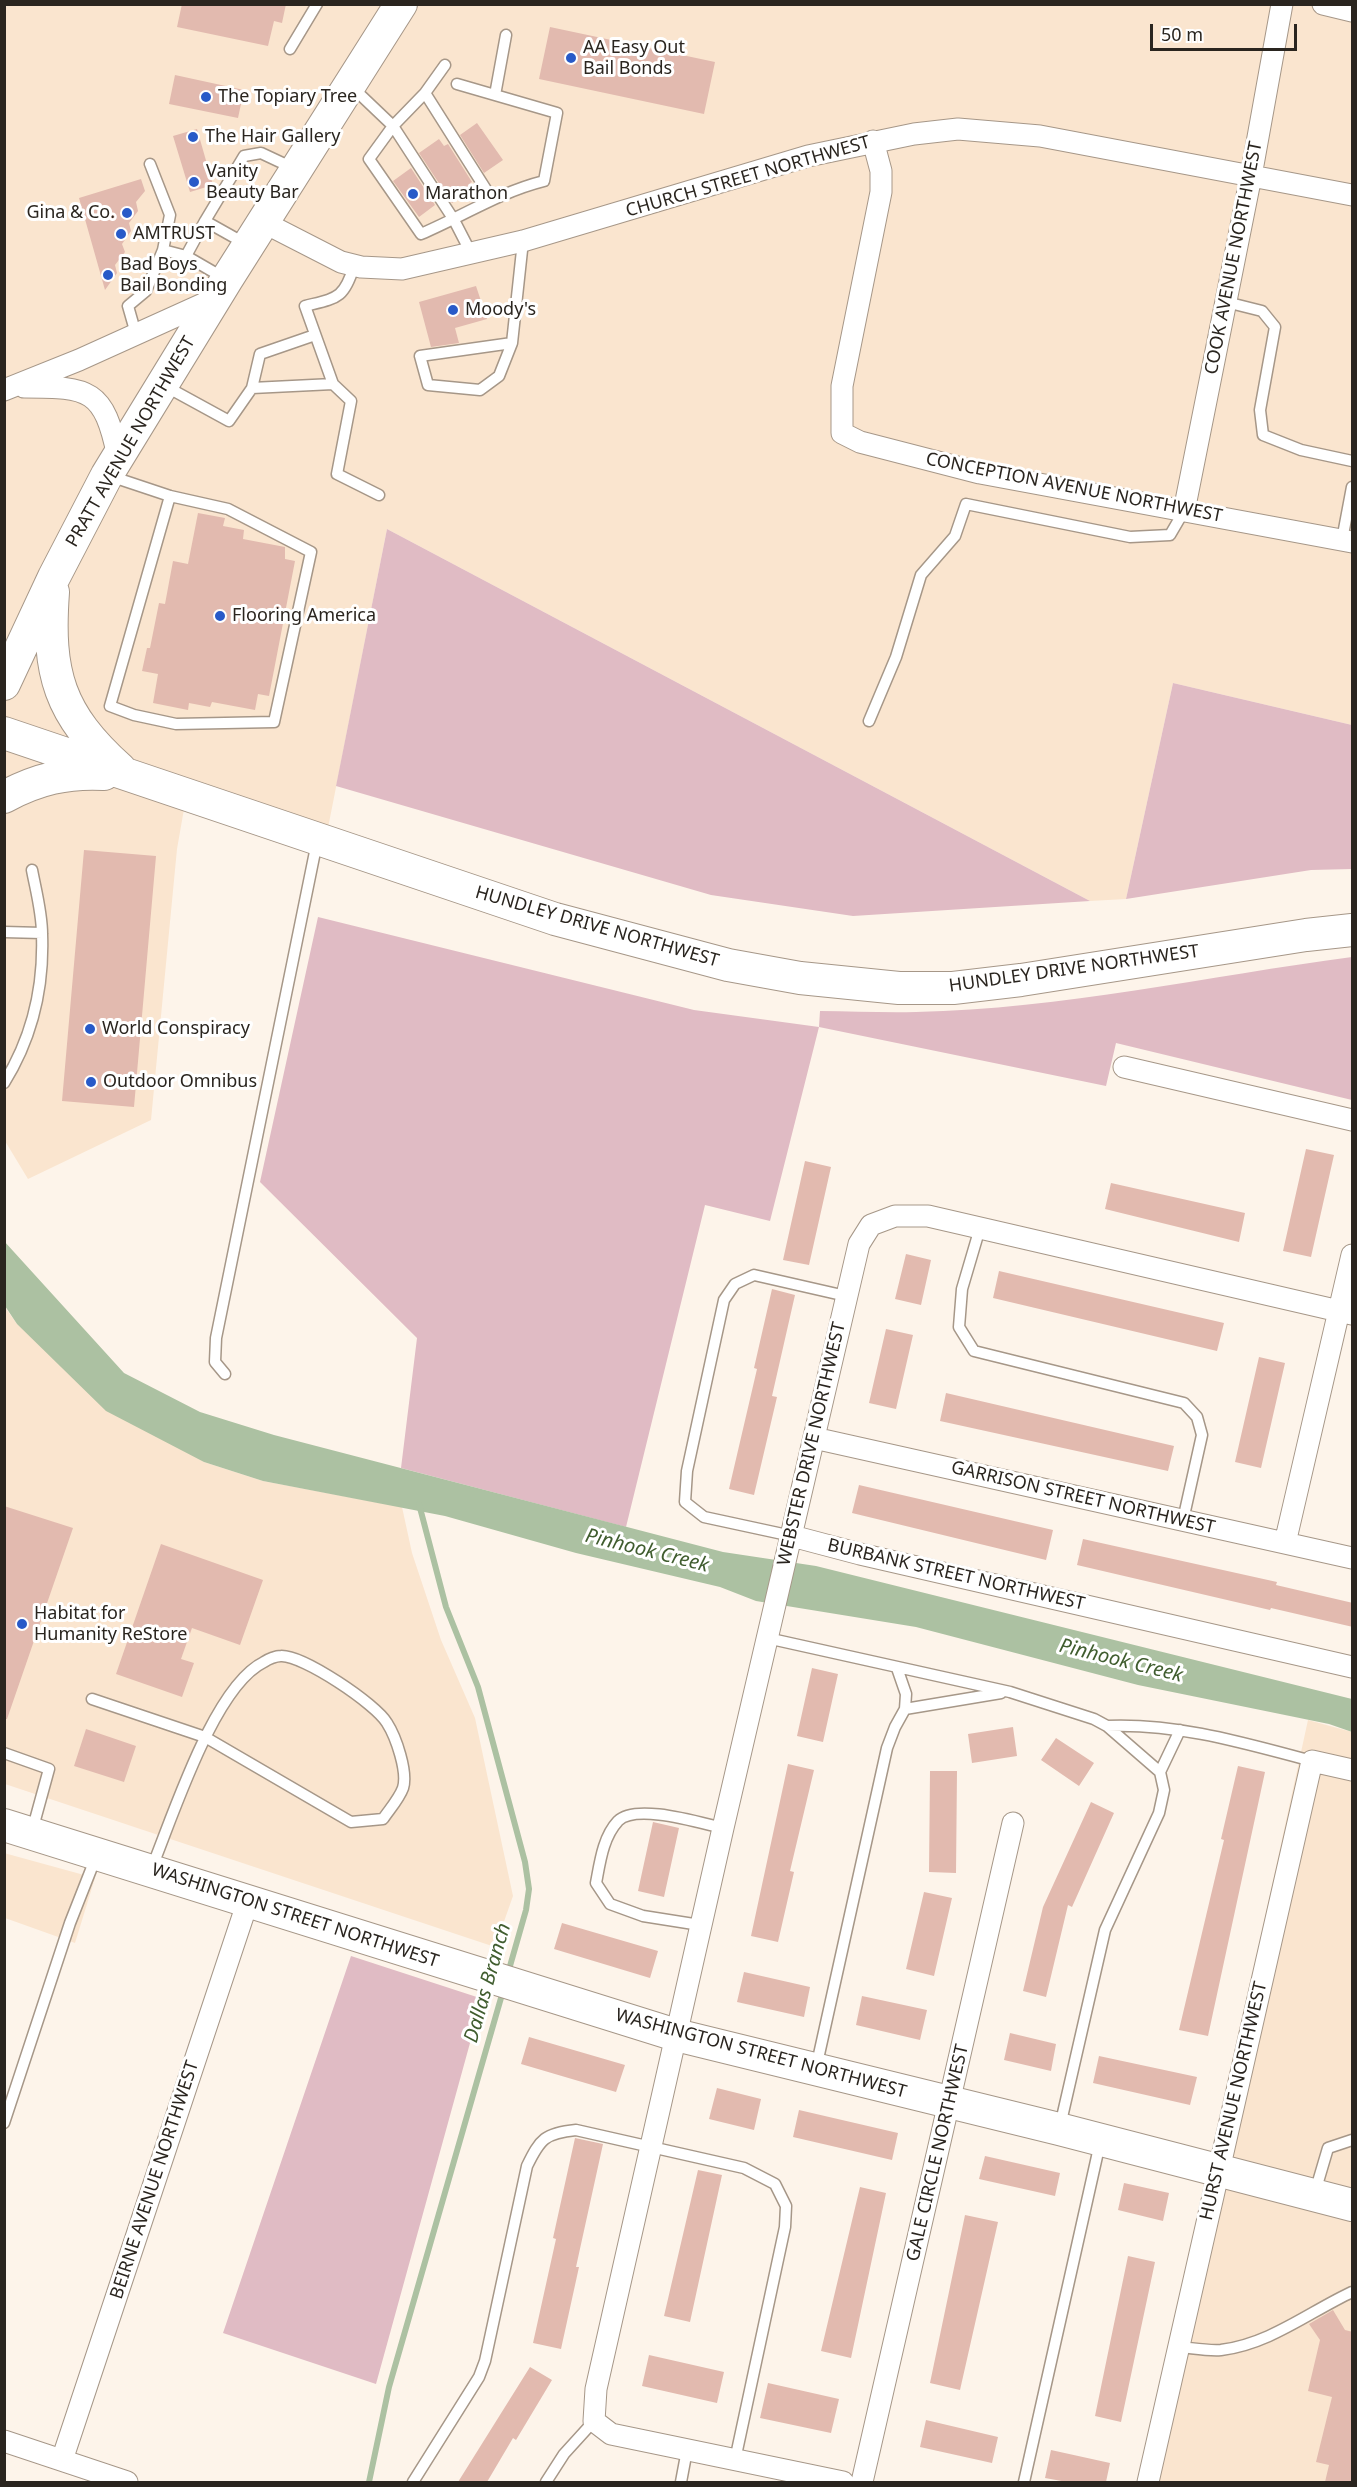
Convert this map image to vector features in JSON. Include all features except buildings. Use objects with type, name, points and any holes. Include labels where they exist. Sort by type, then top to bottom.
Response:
[{"type":"main road","name":"PRATT AVENUE NORTHWEST","points":[[4,684],[54,577],[113,466],[220,289],[401,4]]},
{"type":"main road","points":[[4,637],[54,577]]},
{"type":"main road","points":[[54,577],[51,621],[52,654],[70,713],[98,749],[128,775]]},
{"type":"main road","name":"HUNDLEY DRIVE NORTHWEST","points":[[4,733],[555,919],[648,946],[728,965],[844,984],[899,988],[953,988],[1021,980],[1306,935],[1353,930]]},
{"type":"main road","points":[[4,797],[24,786],[53,776],[91,773],[128,775]]},
{"type":"main road","name":"WASHINGTON STREET NORTHWEST","points":[[18,1830],[676,2035],[1059,2129],[1353,2205]]},
{"type":"street","name":"COOK AVENUE NORTHWEST","points":[[1184,511],[1251,176],[1282,4]]},
{"type":"street","points":[[1323,4],[1353,11]]},
{"type":"street","name":"CHURCH STREET NORTHWEST","points":[[255,234],[314,251],[354,266],[402,269],[523,241],[808,156],[873,141],[958,129],[1040,136],[1353,195]]},
{"type":"street","name":"CONCEPTION AVENUE NORTHWEST","points":[[873,141],[881,171],[881,192],[842,386],[842,433],[860,442],[980,473],[1347,541]]},
{"type":"street","points":[[10,388],[136,334],[220,289]]},
{"type":"street","points":[[10,388],[68,389],[95,399],[104,408],[109,418],[113,466]]},
{"type":"street","points":[[1124,1067],[1353,1120]]},
{"type":"street","name":"WEBSTER DRIVE NORTHWEST","points":[[594,2421],[596,2389],[700,1925],[846,1296],[859,1244],[871,1225],[895,1216],[928,1216],[1345,1313]]},
{"type":"street","points":[[1285,1543],[1345,1313],[1353,1254]]},
{"type":"street","name":"GARRISON STREET NORTHWEST","points":[[814,1438],[1353,1558]]},
{"type":"street","name":"BURBANK STREET NORTHWEST","points":[[792,1536],[860,1554],[1353,1667]]},
{"type":"street","points":[[1311,1761],[1353,1770]]},
{"type":"street","name":"HURST AVENUE NORTHWEST","points":[[1148,2482],[1311,1761]]},
{"type":"street","name":"GALE CIRCLE NORTHWEST","points":[[862,2482],[1013,1823]]},
{"type":"street","name":"BEIRNE AVENUE NORTHWEST","points":[[62,2460],[248,1900]]},
{"type":"street","points":[[594,2421],[611,2434],[843,2482]]},
{"type":"street","points":[[4,2441],[62,2460],[96,2477],[127,2482]]},
{"type":"lane","points":[[290,48],[317,4]]},
{"type":"lane","points":[[495,95],[506,35]]},
{"type":"lane","points":[[445,65],[425,93],[393,126],[369,159],[421,234],[454,220],[492,199],[544,181],[556,113],[458,84]]},
{"type":"lane","points":[[351,86],[393,126],[454,220],[471,253]]},
{"type":"lane","points":[[425,93],[492,199]]},
{"type":"lane","points":[[186,256],[244,156],[261,153],[296,170]]},
{"type":"lane","points":[[136,334],[128,306],[146,291],[163,250],[170,214],[150,164]]},
{"type":"lane","points":[[205,221],[255,234]]},
{"type":"lane","points":[[512,343],[420,356],[428,385],[480,390],[499,376],[512,343],[523,241]]},
{"type":"lane","points":[[163,250],[186,256],[220,289]]},
{"type":"lane","points":[[354,266],[347,288],[332,300],[305,306],[333,384],[351,402],[337,474],[379,495]]},
{"type":"lane","points":[[1226,302],[1262,311],[1275,327],[1260,410],[1263,435],[1301,450],[1353,461]]},
{"type":"lane","points":[[162,384],[229,421],[252,388],[260,354],[315,335]]},
{"type":"lane","points":[[252,388],[333,384]]},
{"type":"lane","points":[[113,466],[170,496],[228,509],[311,552],[273,722],[176,724],[134,715],[110,706],[170,496]]},
{"type":"lane","points":[[1347,541],[1353,487]]},
{"type":"lane","points":[[869,721],[896,657],[921,575],[955,536],[966,504],[1130,537],[1170,535],[1184,511]]},
{"type":"lane","points":[[225,1374],[215,1362],[216,1338],[317,840]]},
{"type":"lane","points":[[4,1083],[21,1057],[38,1003],[42,933],[32,870]]},
{"type":"lane","points":[[4,932],[42,933]]},
{"type":"lane","points":[[980,1228],[962,1289],[959,1327],[974,1350],[1184,1403],[1197,1417],[1202,1435],[1184,1520]]},
{"type":"lane","name":"BURBANK STREET NORTHWEST","points":[[792,1536],[704,1517],[685,1502],[687,1471],[724,1300],[735,1284],[754,1275],[846,1296]]},
{"type":"lane","points":[[769,1632],[897,1668],[1010,1692],[1094,1719],[1107,1726],[1160,1772],[1164,1790],[1159,1813],[1105,1930],[1059,2129]]},
{"type":"lane","points":[[92,1699],[205,1737],[351,1822],[383,1819],[403,1788],[402,1760],[387,1722],[370,1704],[302,1660],[281,1656],[262,1662],[236,1685],[205,1737],[151,1870]]},
{"type":"lane","points":[[816,2070],[887,1748],[905,1709],[906,1694],[897,1668]]},
{"type":"lane","points":[[905,1709],[1010,1692]]},
{"type":"lane","points":[[1107,1726],[1132,1725],[1221,1737],[1311,1761]]},
{"type":"lane","points":[[1160,1772],[1180,1730]]},
{"type":"lane","points":[[4,1753],[49,1769],[18,1830]]},
{"type":"lane","points":[[700,1925],[643,1916],[610,1904],[597,1883],[600,1858],[619,1820],[635,1813],[664,1815],[723,1828]]},
{"type":"lane","points":[[4,2123],[70,1923],[97,1854]]},
{"type":"lane","points":[[413,2482],[479,2377],[485,2361],[527,2166],[538,2143],[553,2132],[576,2130],[744,2168],[775,2184],[786,2206],[785,2227],[735,2460]]},
{"type":"lane","points":[[1024,2482],[1101,2140]]},
{"type":"lane","points":[[1314,2195],[1328,2148],[1353,2140]]},
{"type":"lane","points":[[1179,2347],[1219,2350],[1250,2344],[1300,2321],[1353,2292]]},
{"type":"lane","points":[[546,2482],[564,2454],[594,2421]]},
{"type":"lane","points":[[681,2482],[687,2450]]},
{"type":"shaded area","points":[[5,5],[1352,5],[1352,725],[1173,683],[1126,899],[1090,901],[387,529],[325,843],[184,809],[177,849],[151,1120],[28,1179],[5,1141]]},
{"type":"shaded area","points":[[387,529],[1090,901],[853,916],[711,895],[336,786]]},
{"type":"shaded area","points":[[1173,683],[1352,725],[1352,869],[1311,870],[1126,899]]},
{"type":"shaded area","points":[[318,917],[694,1010],[819,1027],[770,1221],[705,1205],[626,1527],[401,1468],[417,1338],[260,1182]]},
{"type":"shaded area","points":[[1352,957],[1352,1100],[1116,1043],[1106,1086],[819,1027],[820,1011],[916,1012],[1025,1005]]},
{"type":"shaded area","points":[[4,1306],[17,1324],[204,1462],[263,1481],[402,1507],[412,1553],[441,1640],[475,1718],[513,1896],[495,1947],[5,1784]]},
{"type":"shaded area","points":[[1308,1720],[1352,1732],[1352,2482],[1142,2482]]},
{"type":"shaded area","points":[[4,1853],[95,1878],[75,1943],[5,1918]]},
{"type":"shaded area","points":[[351,1956],[486,2000],[478,2014],[376,2384],[223,2333]]},
{"type":"water","name":"Pinhook Creek","points":[[4,1241],[124,1373],[200,1412],[274,1435],[723,1552],[816,1566],[1352,1699],[1352,1732],[1329,1724],[1138,1685],[916,1627],[756,1601],[720,1587],[576,1553],[445,1516],[263,1481],[204,1462],[106,1411],[17,1324],[5,1306]]},
{"type":"waterway","name":"Dallas Branch","points":[[419,1504],[446,1607],[478,1687],[525,1862],[529,1889],[526,1910],[508,1973]]},
{"type":"waterway","name":"Dallas Branch","points":[[369,2482],[389,2387],[503,1991]]},
{"type":"place","name":"AA Easy Out Bail Bonds","points":[[571,58]]},
{"type":"place","name":"The Topiary Tree","points":[[206,97]]},
{"type":"place","name":"The Hair Gallery","points":[[193,137]]},
{"type":"place","name":"Vanity Beauty Bar","points":[[194,182]]},
{"type":"place","name":"Marathon","points":[[413,194]]},
{"type":"place","name":"Gina & Co.","points":[[127,213]]},
{"type":"place","name":"AMTRUST","points":[[121,234]]},
{"type":"place","name":"Bad Boys Bail Bonding","points":[[108,275]]},
{"type":"place","name":"Moody's","points":[[453,310]]},
{"type":"place","name":"Flooring America","points":[[220,616]]},
{"type":"place","name":"World Conspiracy","points":[[90,1029]]},
{"type":"place","name":"Outdoor Omnibus","points":[[91,1082]]},
{"type":"place","name":"Habitat for Humanity ReStore","points":[[22,1624]]}]
